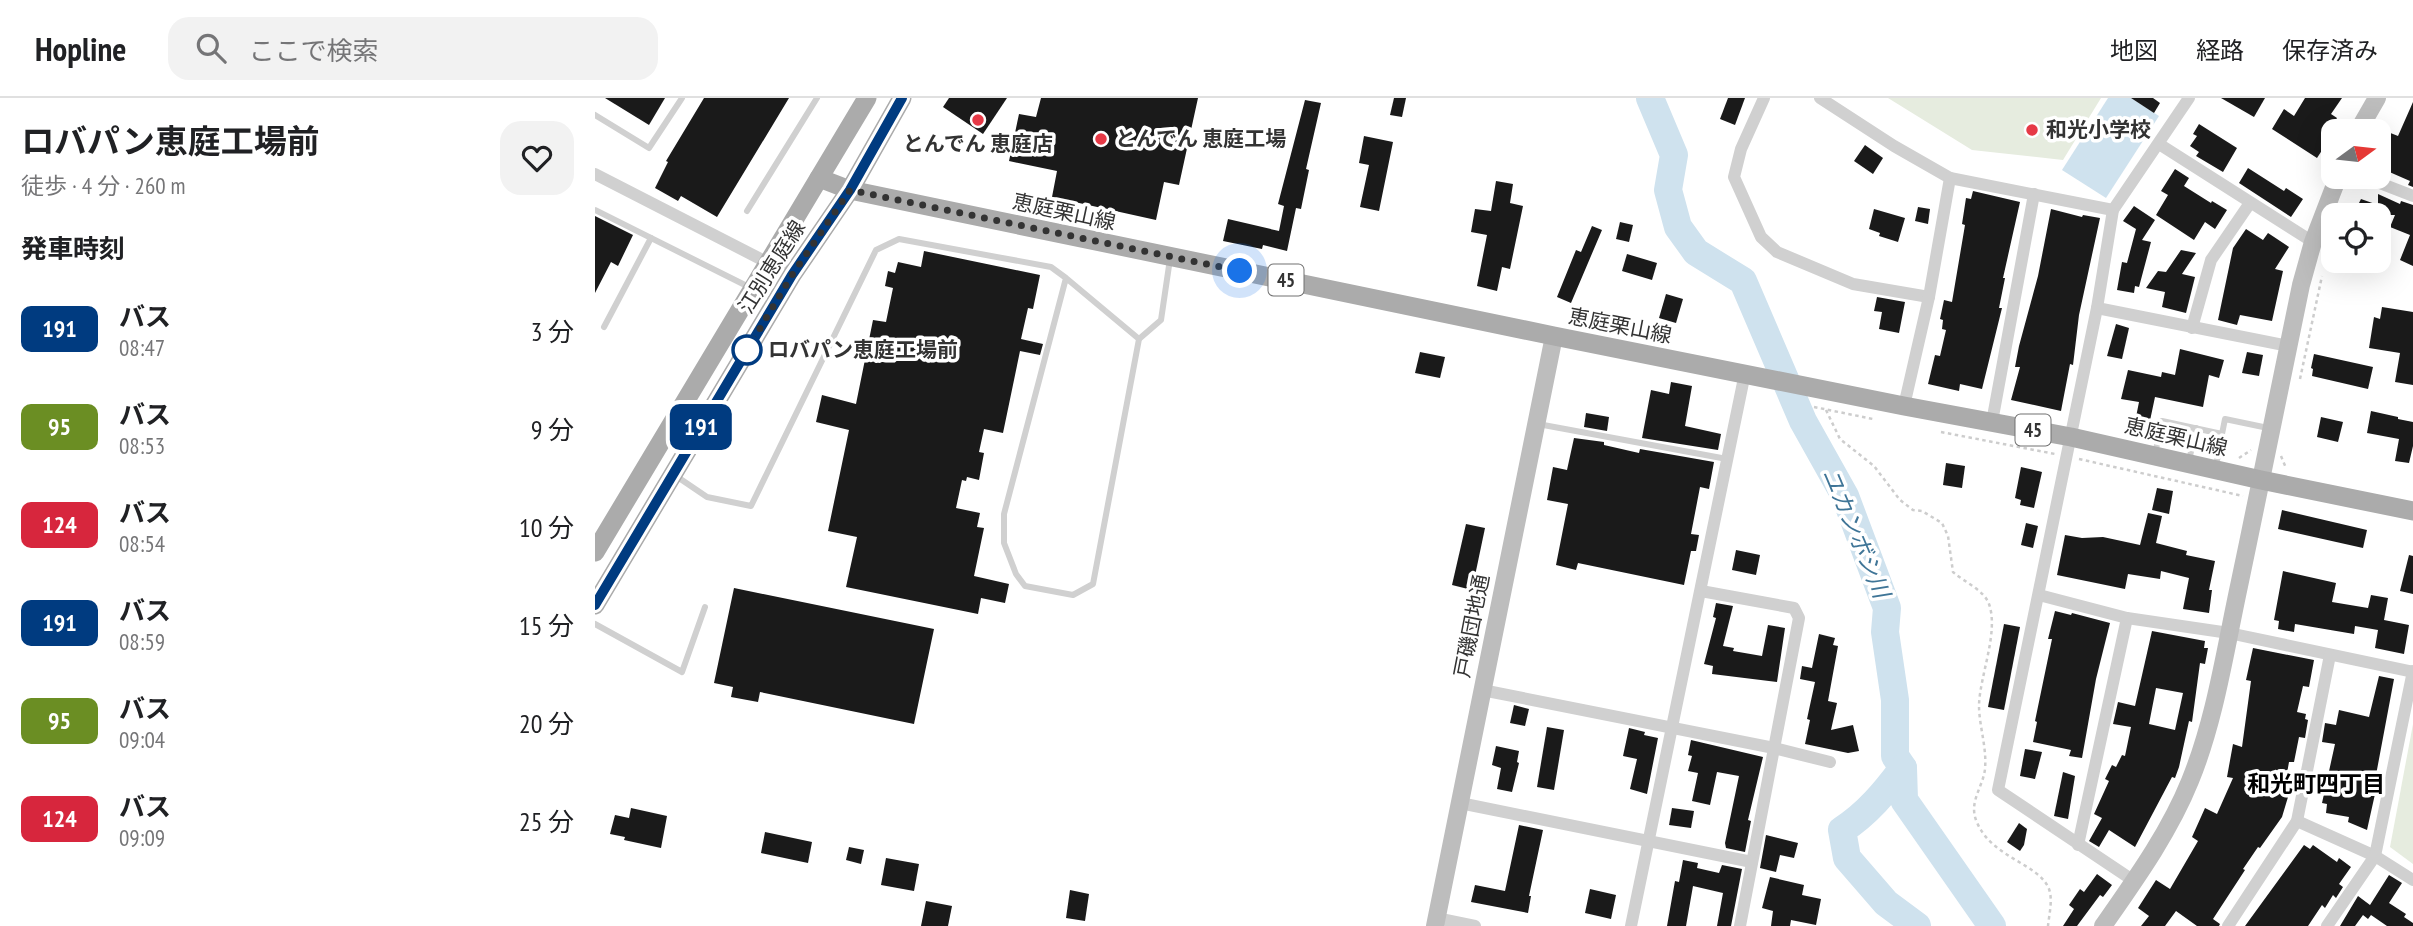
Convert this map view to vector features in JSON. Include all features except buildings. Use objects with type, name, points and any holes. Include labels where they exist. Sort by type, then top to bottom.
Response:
[{"type":"main road","name":"江別恵庭線","points":[[595,552],[867,98]]},
{"type":"main road","name":"江別恵庭線","points":[[595,605],[792,275],[850,190],[902,98]]},
{"type":"main road","name":"恵庭栗山線","points":[[819,178],[850,190],[1170,257],[1992,422],[2069,446],[2155,456],[2413,510]]},
{"type":"street","points":[[1764,98],[1741,149],[1734,177],[1761,237],[1777,252],[1853,284],[1929,297]]},
{"type":"street","points":[[1820,98],[1950,178],[2113,209]]},
{"type":"street","points":[[2134,881],[1998,790],[2097,308],[2113,209],[2189,98]]},
{"type":"street","points":[[2365,119],[2377,98]]},
{"type":"street","points":[[2159,144],[2313,242]]},
{"type":"street","points":[[595,174],[792,275]]},
{"type":"street","points":[[1904,406],[1929,297],[1950,178]]},
{"type":"street","points":[[2391,187],[2413,196]]},
{"type":"street","points":[[2103,926],[2166,830],[2191,780],[2205,736],[2229,634],[2301,285],[2313,242],[2333,189]]},
{"type":"street","points":[[1992,422],[2034,194]]},
{"type":"street","points":[[2192,328],[2211,260],[2250,203]]},
{"type":"street","points":[[2097,308],[2288,345]]},
{"type":"street","name":"戸磯団地通","points":[[1436,922],[1554,336]]},
{"type":"street","points":[[1631,926],[1728,460],[1749,374]]},
{"type":"street","points":[[652,458],[673,474]]},
{"type":"street","points":[[1702,591],[1794,608],[1799,618],[1740,926]]},
{"type":"street","points":[[2039,595],[2127,618],[2229,634],[2413,672],[2375,856],[2327,926]]},
{"type":"street","points":[[2078,845],[2127,618]]},
{"type":"street","points":[[2228,926],[2297,821],[2330,655]]},
{"type":"street","points":[[1482,690],[1774,748],[1830,762]]},
{"type":"street","points":[[1460,803],[1752,862]]},
{"type":"street","points":[[2297,821],[2375,856],[2413,880]]},
{"type":"street","points":[[1436,922],[1475,926]]},
{"type":"lane","points":[[595,115],[649,148],[682,98]]},
{"type":"lane","points":[[747,211],[817,98]]},
{"type":"lane","points":[[595,209],[754,289]]},
{"type":"lane","points":[[604,327],[651,238]]},
{"type":"lane","points":[[673,474],[707,497],[751,506],[876,250],[899,239],[1051,267],[1139,340]]},
{"type":"lane","points":[[1066,278],[1004,514],[1004,543],[1016,574],[1025,586],[1073,595],[1094,584],[1139,340],[1161,320],[1170,257]]},
{"type":"lane","points":[[2215,469],[2225,419],[2271,429]]},
{"type":"lane","points":[[2155,456],[2162,421],[2222,434]]},
{"type":"lane","points":[[1536,424],[1728,460]]},
{"type":"lane","points":[[2189,463],[2196,428]]},
{"type":"lane","points":[[595,624],[682,672],[705,607]]},
{"type":"path","points":[[2298,389],[2323,273]]},
{"type":"path","points":[[1811,406],[1880,420]]},
{"type":"path","points":[[1826,410],[1840,439],[1874,466],[1900,500],[1913,510],[1922,511],[1942,523],[1948,536],[1953,572],[1987,599],[1992,620],[1979,707],[1985,769],[1974,804],[1975,816],[1991,845],[2037,875],[2048,886],[2048,926]]},
{"type":"path","points":[[1933,430],[2069,446],[2257,500]]},
{"type":"shaded area","points":[[1888,98],[2101,98],[2063,160],[1972,150]]},
{"type":"shaded area","points":[[2413,724],[2413,864],[2390,847]]},
{"type":"water","points":[[2108,98],[2131,98],[2159,116],[2106,198],[2062,170]]},
{"type":"waterway","name":"ユカンボシ川","points":[[1650,98],[1674,155],[1668,190],[1678,227],[1696,252],[1743,281],[1803,421],[1845,496],[1887,608],[1885,632],[1895,700],[1895,756],[1903,768],[1875,802],[1842,830],[1847,858],[1886,903],[1917,926]]},
{"type":"waterway","points":[[1903,768],[1904,800],[1992,926]]},
{"type":"bus line","name":"191","points":[[595,605],[792,275],[872,154],[902,98]]},
{"type":"place","name":"とんでん 恵庭店","points":[[978,120]]},
{"type":"place","name":"和光小学校","points":[[2032,130]]},
{"type":"place","name":"とんでん 恵庭工場","points":[[1101,139]]},
{"type":"place","name":"ロバパン恵庭工場前","points":[[747,350]]},
{"type":"district","name":"和光町四丁目","points":[[2316,784]]},
{"type":"route","points":[[747,350],[792,275],[850,190],[1240,271]]}]
